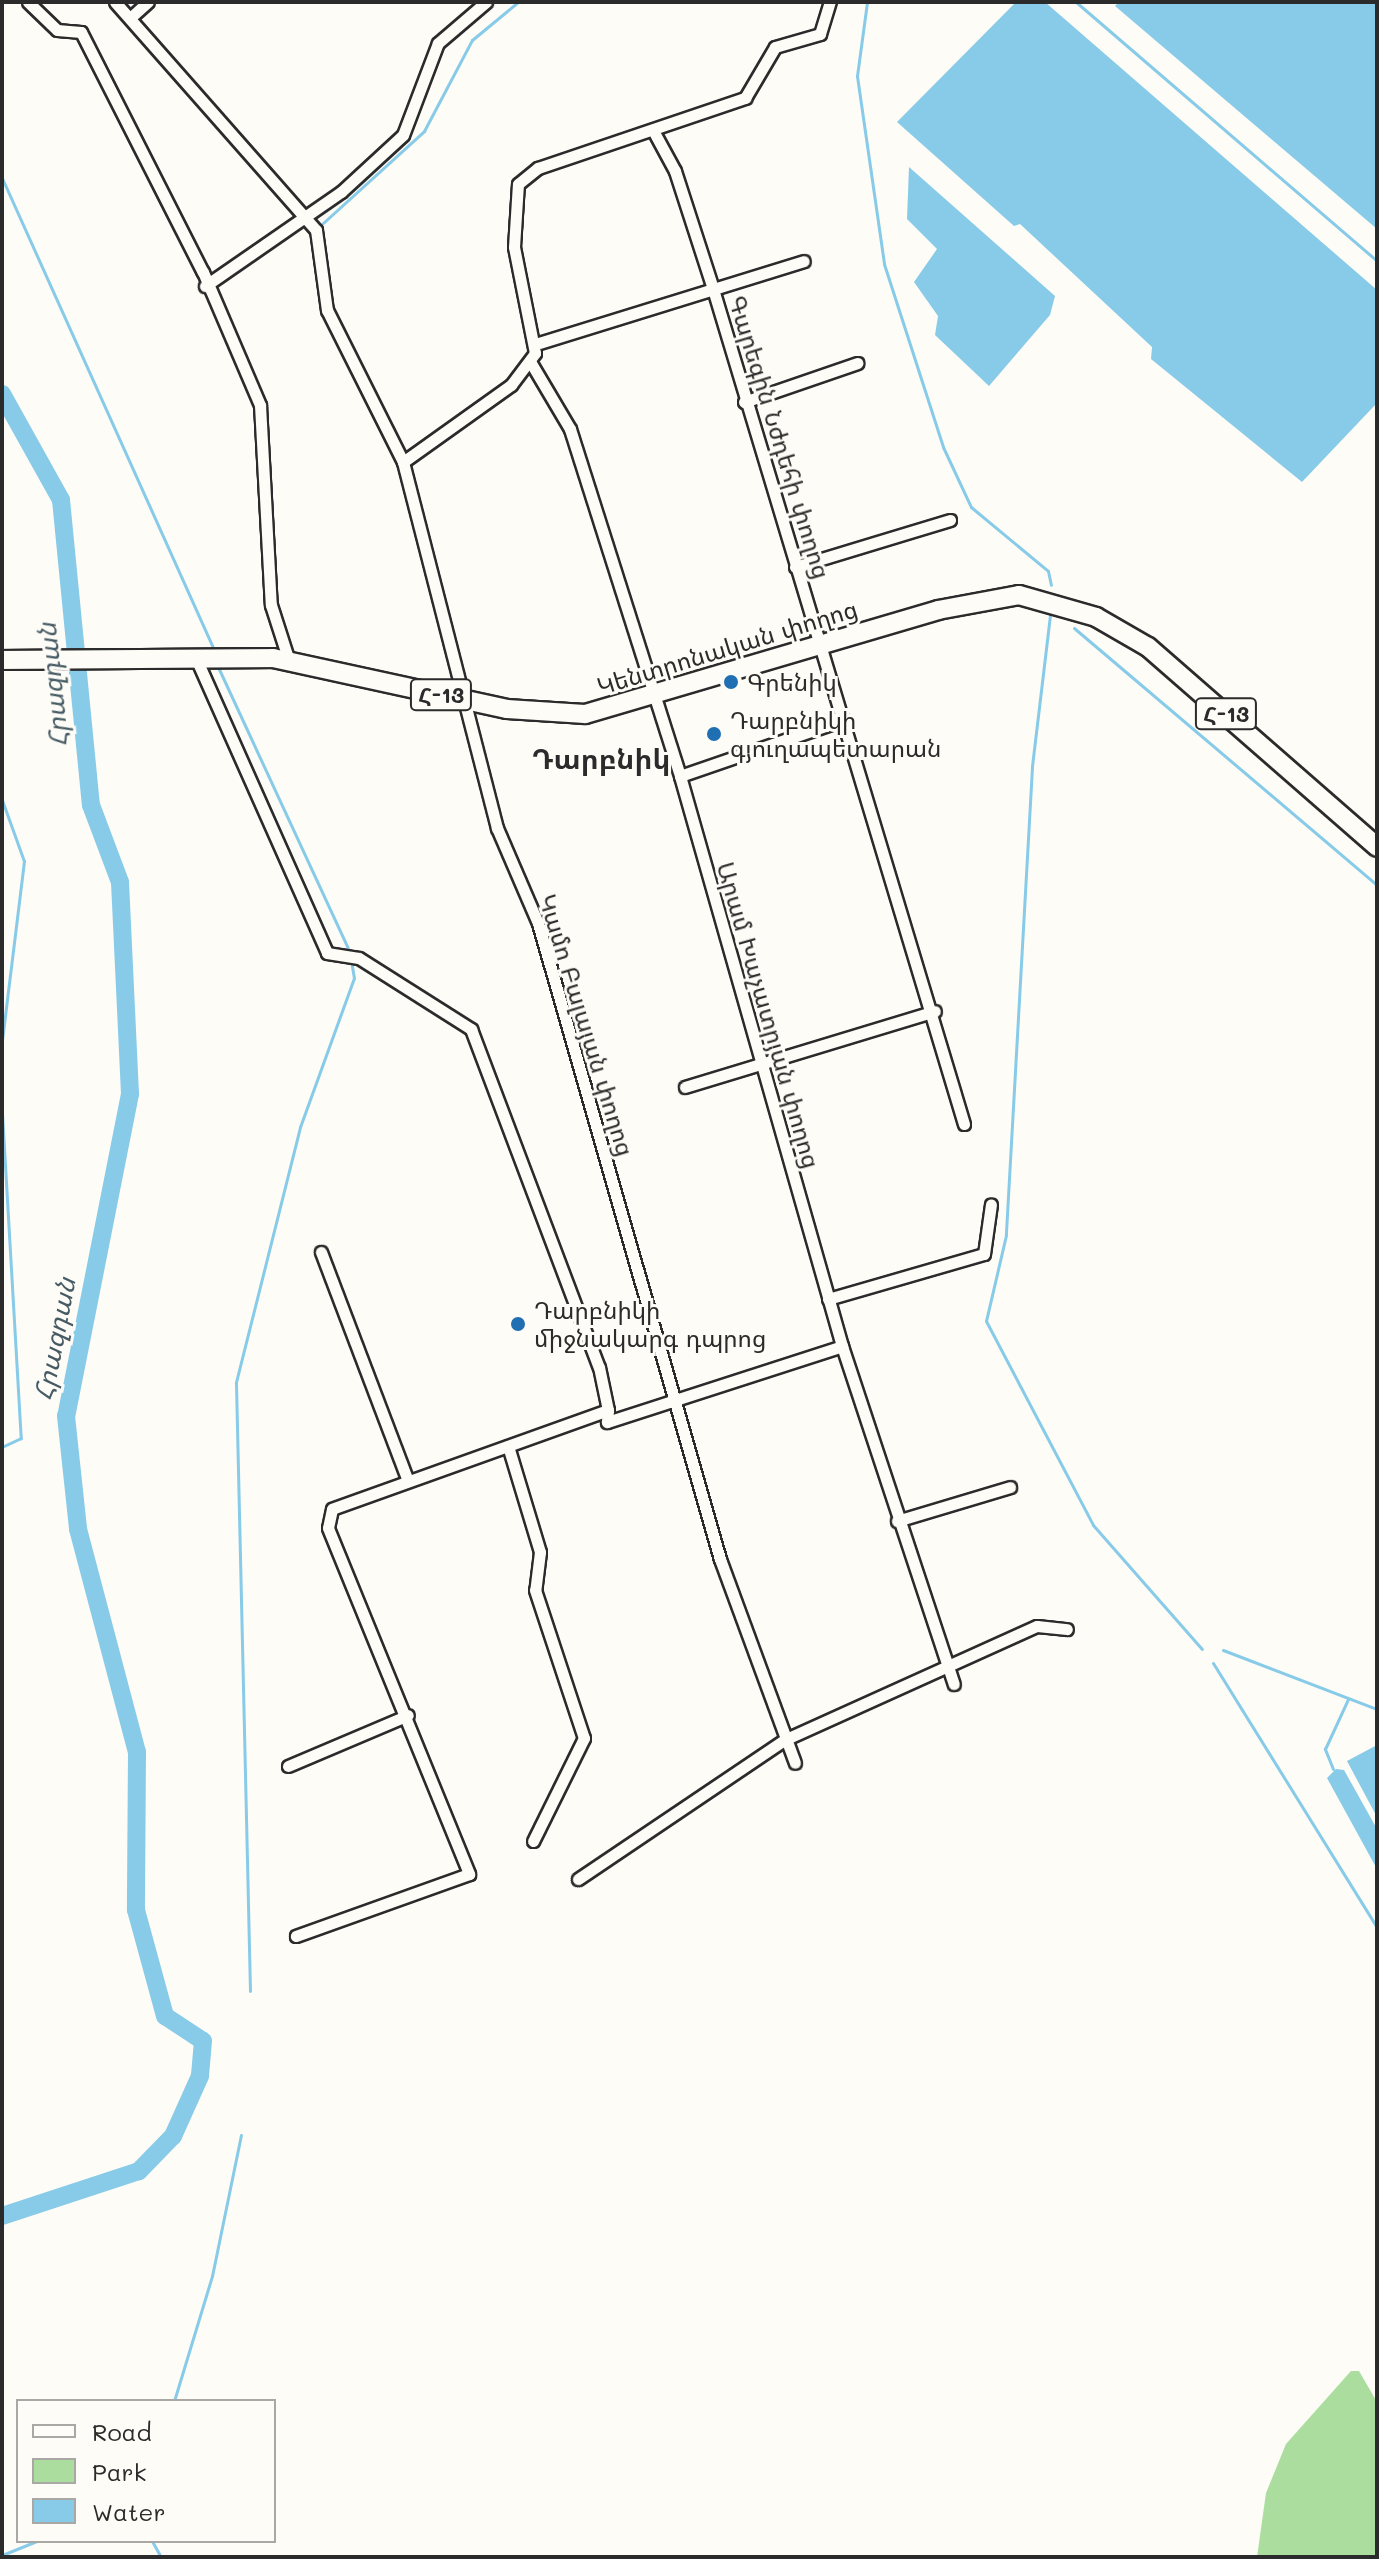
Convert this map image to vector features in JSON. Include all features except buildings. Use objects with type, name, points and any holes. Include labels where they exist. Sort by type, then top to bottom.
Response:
[{"type":"main road","name":"Կենտրոնական փողոց","points":[[201,656],[289,661],[467,702],[563,715],[653,698],[820,642],[986,598],[1019,595],[1069,609],[1148,647],[1374,844]]},
{"type":"main road","name":"Հ-13","points":[[2,660],[201,656]]},
{"type":"street","points":[[28,2],[57,30],[81,32],[260,405],[271,605],[289,661]]},
{"type":"street","points":[[115,2],[307,216]]},
{"type":"street","points":[[130,18],[148,2]]},
{"type":"street","points":[[205,286],[307,216],[403,135],[438,43],[486,2]]},
{"type":"street","points":[[403,462],[491,402],[531,363],[539,343],[514,247],[518,184],[538,168],[655,134],[745,98],[775,47],[820,34],[830,2]]},
{"type":"street","name":"Գարեգին Նժդեհի փողոց","points":[[655,134],[675,171],[713,289],[744,402],[935,1011],[964,1124]]},
{"type":"street","name":"Կամո Բալայան փողոց","points":[[307,216],[316,230],[335,336],[403,462],[497,828],[538,923],[676,1395],[720,1559],[795,1763]]},
{"type":"street","points":[[539,343],[804,261]]},
{"type":"street","name":"Արամ Խաչատրյան փողոց","points":[[531,363],[570,429],[680,776],[842,1346],[897,1521],[954,1684]]},
{"type":"street","points":[[744,402],[857,363]]},
{"type":"street","points":[[795,567],[950,520]]},
{"type":"street","points":[[201,656],[327,953],[359,958],[471,1029],[599,1367],[608,1410],[607,1422],[676,1395],[842,1346]]},
{"type":"street","points":[[680,776],[843,720]]},
{"type":"street","points":[[685,1087],[935,1011]]},
{"type":"street","points":[[828,1299],[984,1254],[991,1204]]},
{"type":"street","points":[[321,1252],[407,1478]]},
{"type":"street","points":[[296,1936],[469,1874],[408,1715],[327,1519],[332,1509],[407,1478],[608,1410]]},
{"type":"street","points":[[508,1446],[540,1552],[535,1590],[584,1738],[533,1841]]},
{"type":"street","points":[[897,1521],[1010,1487]]},
{"type":"street","points":[[578,1879],[784,1740],[1037,1626],[1067,1629]]},
{"type":"street","points":[[288,1766],[408,1715]]},
{"type":"green space","points":[[1351,2371],[1359,2371],[1377,2402],[1377,2557],[1257,2557],[1266,2493],[1286,2444]]},
{"type":"water","points":[[1016,2],[1045,2],[1377,290],[1377,403],[1302,482],[1151,359],[1152,347],[1020,224],[1014,226],[897,122]]},
{"type":"water","points":[[1119,2],[1377,2],[1377,229],[1115,6]]},
{"type":"water","points":[[909,167],[1055,296],[1050,315],[989,386],[935,335],[938,316],[914,282],[937,249],[907,219]]},
{"type":"water","points":[[1377,1745],[1377,1817],[1347,1761]]},
{"type":"water","points":[[1336,1769],[1344,1770],[1377,1829],[1377,1869],[1327,1778]]},
{"type":"waterway","points":[[323,223],[424,131],[472,40],[518,2]]},
{"type":"waterway","points":[[867,2],[857,76],[884,264],[943,447],[971,507],[1048,571],[1051,585]]},
{"type":"waterway","points":[[1076,2],[1377,261]]},
{"type":"waterway","points":[[2,178],[215,652]]},
{"type":"waterway","name":"Հրազդան","points":[[2,394],[61,500],[91,805],[120,882],[130,1094],[66,1416],[78,1529],[137,1752],[136,1910],[165,2016],[203,2041],[200,2076],[173,2136],[139,2171],[2,2216]]},
{"type":"waterway","points":[[1050,615],[1032,767],[1006,1235],[986,1321],[1093,1525],[1202,1649]]},
{"type":"waterway","points":[[1074,628],[1377,885]]},
{"type":"waterway","points":[[218,667],[350,953]]},
{"type":"waterway","points":[[2,800],[24,861],[2,1041]]},
{"type":"waterway","points":[[250,1991],[236,1382],[300,1127],[354,978],[351,961]]},
{"type":"waterway","points":[[2,1113],[21,1438],[2,1447]]},
{"type":"waterway","points":[[1223,1650],[1377,1709]]},
{"type":"waterway","points":[[1213,1663],[1377,1928]]},
{"type":"waterway","points":[[1333,1769],[1325,1749],[1348,1699]]},
{"type":"waterway","points":[[175,2399],[212,2276],[241,2135]]},
{"type":"waterway","points":[[2,2555],[32,2543]]},
{"type":"waterway","points":[[153,2543],[161,2557]]},
{"type":"place","name":"Գրենիկ","points":[[731,682]]},
{"type":"place","name":"Դարբնիկի գյուղապետարան","points":[[714,734]]},
{"type":"place","name":"Դարբնիկի միջնակարգ դպրոց","points":[[518,1324]]},
{"type":"district","name":"Դարբնիկ","points":[[601,758]]}]
